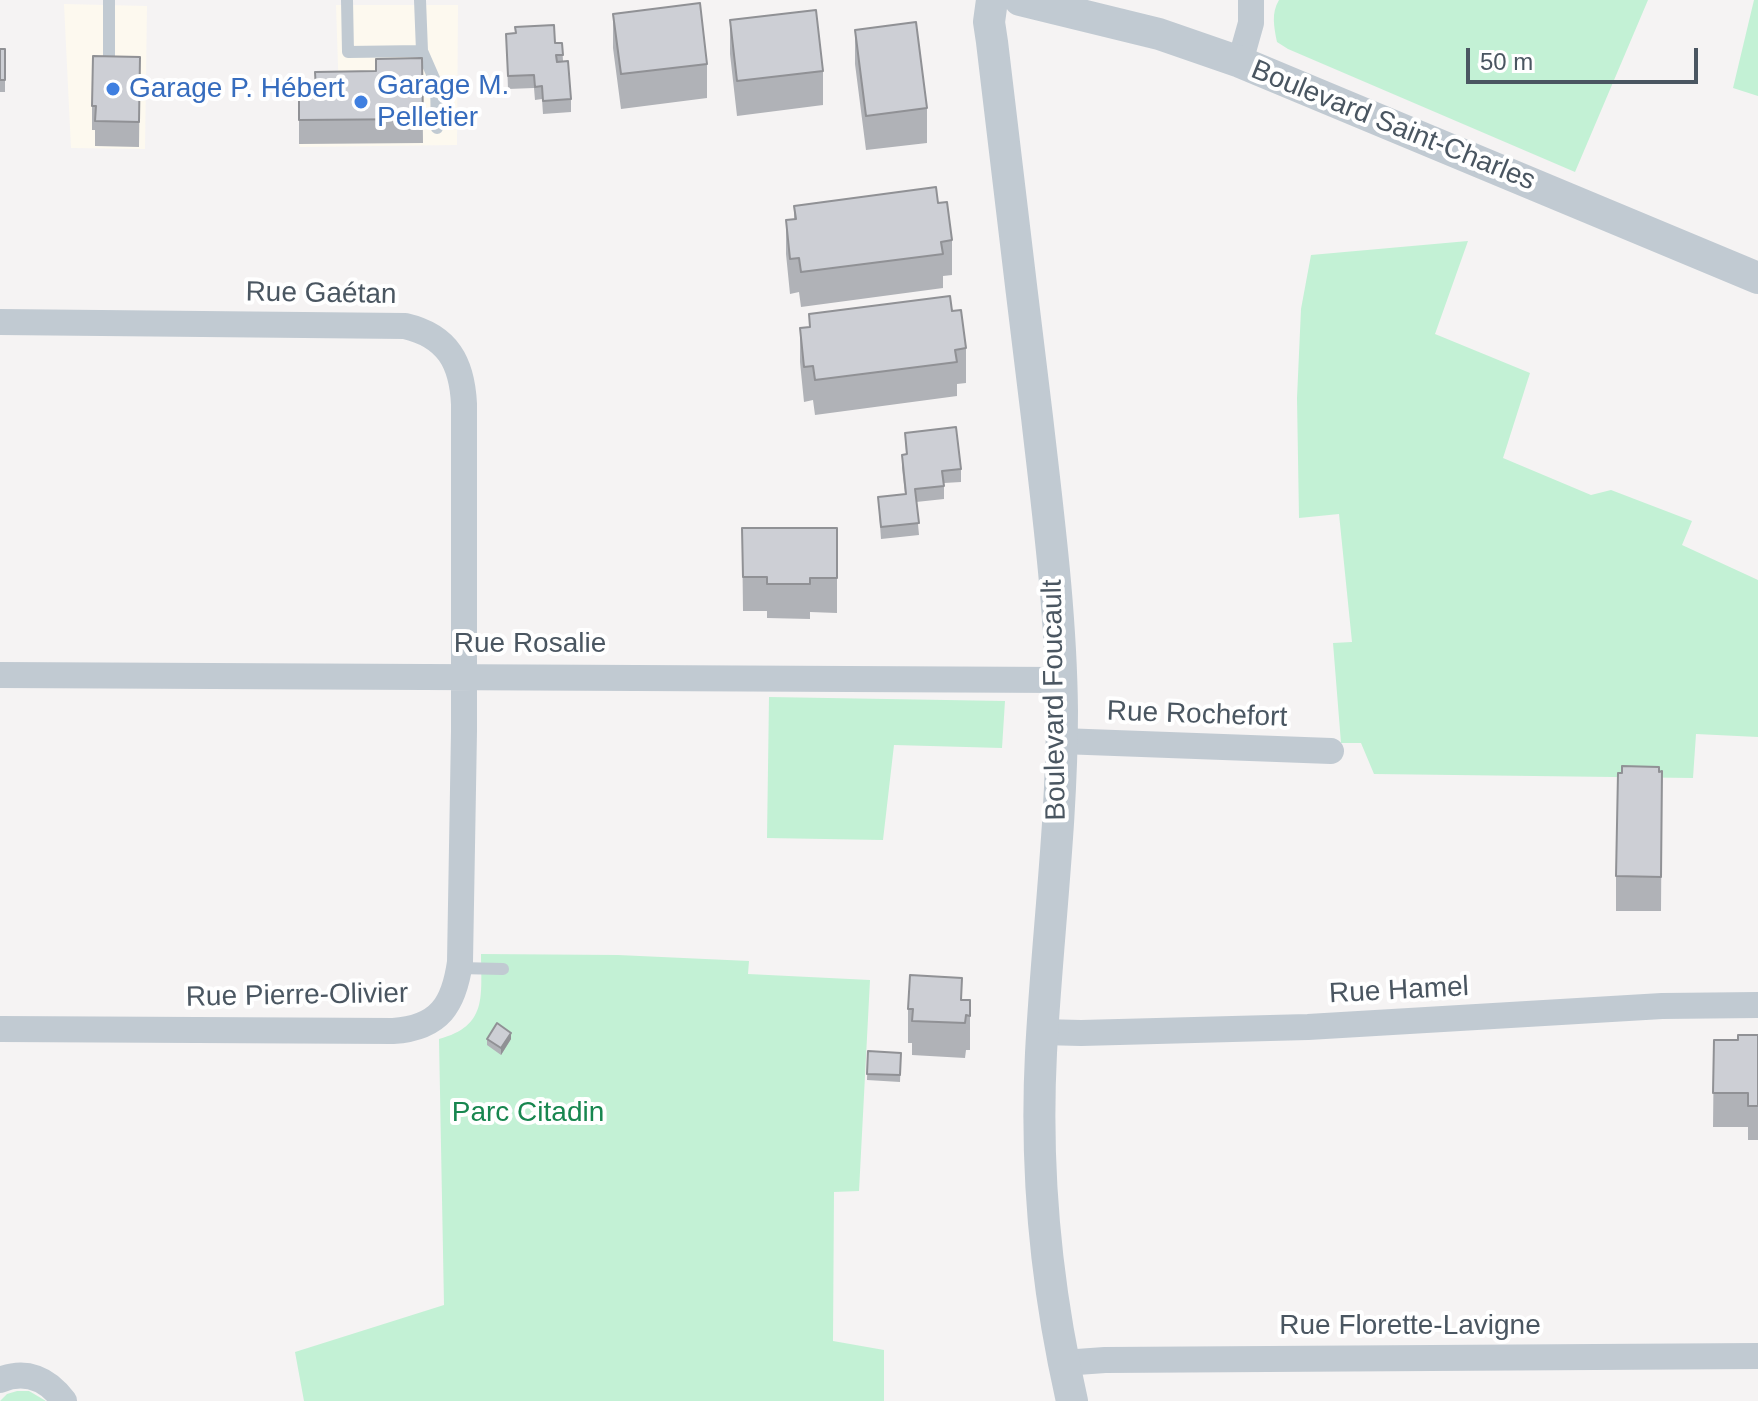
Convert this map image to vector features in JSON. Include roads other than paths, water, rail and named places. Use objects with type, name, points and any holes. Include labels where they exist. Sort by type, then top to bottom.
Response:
[{"type":"street","name":"Boulevard Foucault","points":[[992,0],[989,22],[1050,524],[1061,680],[1061,790],[1042,1032],[1040,1119],[1043,1220],[1051,1295],[1072,1401]]},
{"type":"street","name":"Boulevard Saint-Charles","points":[[1020,0],[1146,31],[1240,62],[1758,278]]},
{"type":"street","points":[[1240,62],[1251,23],[1251,0]]},
{"type":"street","name":"Rue Gaétan","points":[[0,322],[390,325],[420,330],[438,339],[455,363],[463,388],[463,676]]},
{"type":"street","name":"Rue Rosalie","points":[[0,675],[1061,680]]},
{"type":"street","name":"Rue Pierre-Olivier","points":[[0,1029],[409,1030],[425,1024],[443,1010],[452,997],[459,968],[463,676]]},
{"type":"street","name":"Rue Rochefort","points":[[1061,741],[1331,751]]},
{"type":"street","name":"Rue Hamel","points":[[1042,1032],[1308,1027],[1662,1006],[1758,1005]]},
{"type":"street","name":"Rue Florette-Lavigne","points":[[1063,1363],[1105,1360],[1758,1356]]},
{"type":"street","points":[[0,1380],[11,1376],[42,1380],[55,1389],[64,1401]]},
{"type":"lane","points":[[109,0],[109,69]]},
{"type":"lane","points":[[347,0],[348,52],[422,51]]},
{"type":"lane","points":[[420,0],[422,51],[436,83],[437,128]]},
{"type":"lane","points":[[459,968],[503,969]]},
{"type":"place","name":"Garage P. Hébert","points":[[113,89]]},
{"type":"place","name":"Garage M. Pelletier","points":[[361,102]]},
{"type":"park label","name":"Parc Citadin","points":[[528,1113]]}]
